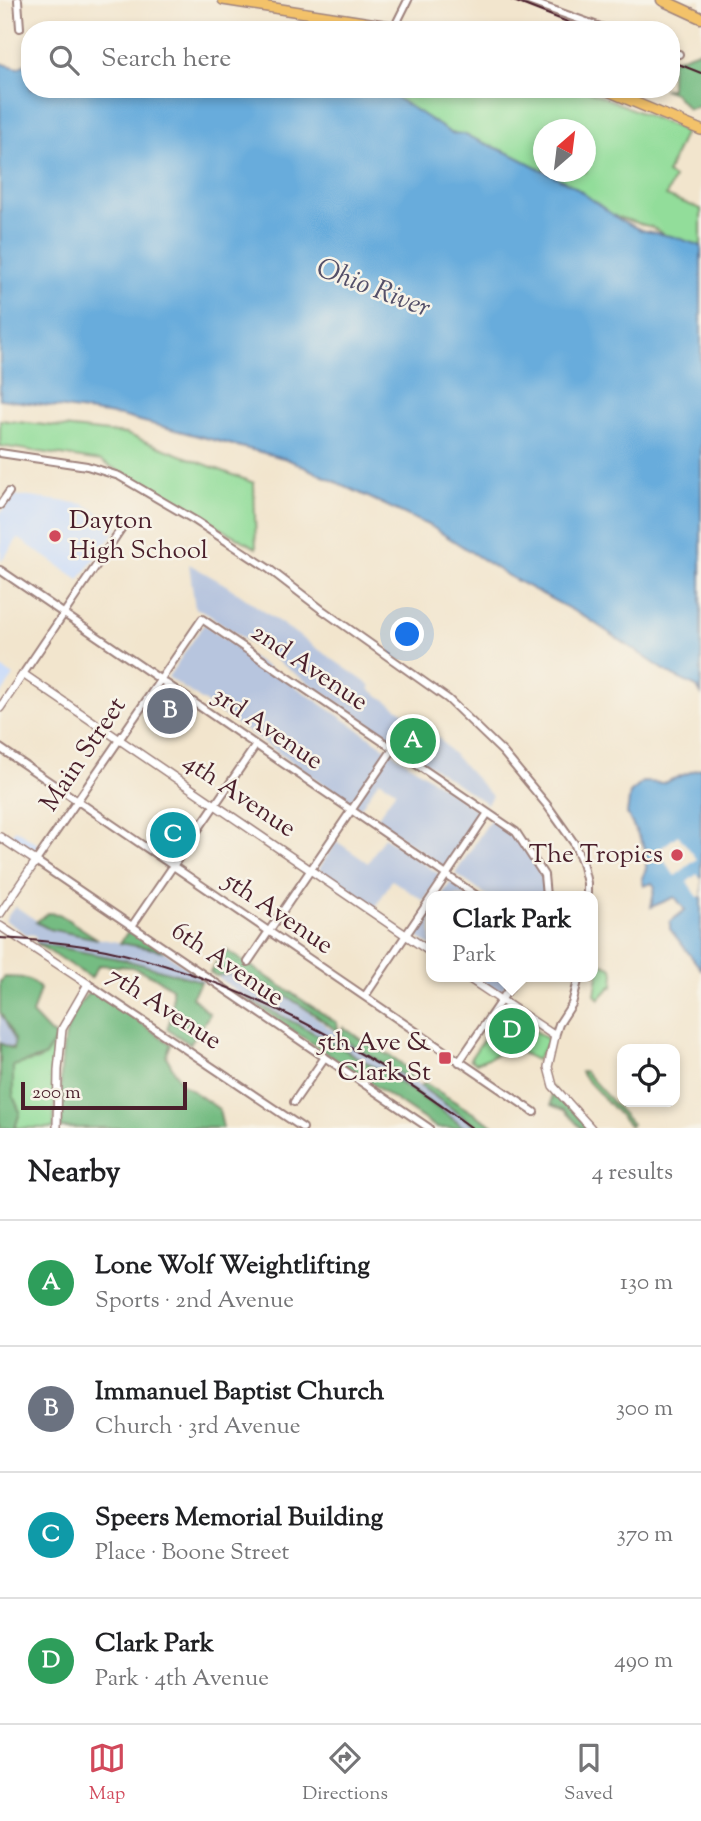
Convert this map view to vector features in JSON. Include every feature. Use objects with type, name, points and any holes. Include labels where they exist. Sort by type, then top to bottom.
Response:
[{"type":"highway","points":[[662,0],[701,18]]},
{"type":"main road","points":[[223,0],[362,21]]},
{"type":"main road","points":[[625,98],[701,130]]},
{"type":"street","points":[[18,0],[20,28]]},
{"type":"street","points":[[398,21],[408,0]]},
{"type":"street","points":[[525,0],[584,21]]},
{"type":"street","points":[[0,453],[87,466],[120,476],[197,521],[269,569],[448,699],[503,752],[568,834],[582,862],[587,891]]},
{"type":"street","points":[[0,505],[9,492]]},
{"type":"street","points":[[0,708],[121,529]]},
{"type":"street","name":"3rd Avenue","points":[[0,570],[470,891]]},
{"type":"street","name":"Main Street","points":[[0,914],[202,619]]},
{"type":"street","name":"2nd Avenue","points":[[202,619],[521,837],[544,875],[546,891]]},
{"type":"street","name":"4th Avenue","points":[[23,674],[426,949]]},
{"type":"street","points":[[132,926],[256,745]]},
{"type":"street","name":"5th Avenue","points":[[0,748],[534,1112]]},
{"type":"street","points":[[248,961],[393,749]]},
{"type":"street","points":[[435,891],[488,813]]},
{"type":"street","name":"6th Avenue","points":[[0,837],[429,1128]]},
{"type":"street","points":[[365,996],[426,905]]},
{"type":"street","name":"7th Avenue","points":[[0,926],[303,1128]]},
{"type":"street","points":[[474,982],[555,1036]]},
{"type":"street","points":[[459,1062],[514,982]]},
{"type":"street","points":[[578,982],[572,1003],[559,1024],[548,1067],[552,1086],[591,1128]]},
{"type":"street","points":[[57,1128],[62,1029],[88,984]]},
{"type":"street","points":[[294,1102],[325,1057]]},
{"type":"shaded area","name":"Dayton High School","points":[[13,495],[84,504],[118,527],[79,580],[18,538],[1,562],[0,514]]},
{"type":"shaded area","points":[[189,564],[226,585],[434,733],[492,796],[487,804],[195,608]]},
{"type":"shaded area","points":[[204,624],[481,813],[447,866],[444,867],[376,820],[396,790],[379,780],[360,809],[168,677]]},
{"type":"shaded area","points":[[0,667],[14,676],[0,696]]},
{"type":"shaded area","points":[[492,817],[514,833],[533,858],[544,881],[544,891],[480,891],[455,874]]},
{"type":"shaded area","points":[[15,829],[39,845],[35,851],[11,835]]},
{"type":"shaded area","points":[[384,837],[440,877],[431,891],[426,891],[424,901],[392,880],[375,908],[319,869],[336,841],[368,863]]},
{"type":"shaded area","points":[[451,882],[464,891],[445,891]]},
{"type":"shaded area","points":[[15,906],[49,929],[164,951],[207,983],[125,960],[36,943],[35,935],[26,934],[5,920]]},
{"type":"shaded area","points":[[426,920],[426,943],[416,936]]},
{"type":"shaded area","points":[[233,973],[256,980],[297,1003],[349,1043],[436,1096],[479,1128],[465,1128],[377,1068],[245,998],[216,976]]},
{"type":"shaded area","points":[[483,982],[508,982],[499,993]]},
{"type":"shaded area","points":[[0,1012],[15,1041],[14,1049],[0,1043]]},
{"type":"green space","points":[[701,50],[701,106],[688,109],[678,98],[680,58]]},
{"type":"green space","points":[[377,98],[606,98],[685,131],[667,174],[674,178],[666,196],[701,209],[701,256],[651,227],[604,213],[543,182],[596,182],[596,119],[533,119],[533,177]]},
{"type":"green space","points":[[0,420],[126,434],[254,483],[256,548],[101,461],[0,446]]},
{"type":"green space","points":[[48,913],[59,914],[98,939],[49,929],[36,922]]},
{"type":"green space","points":[[129,930],[164,951],[120,943]]},
{"type":"green space","points":[[36,943],[125,960],[201,981],[192,997],[210,1014],[190,1044],[167,1029],[172,1014],[172,988],[132,967],[99,965],[91,978]]},
{"type":"green space","points":[[225,949],[337,1023],[339,1033],[273,988],[244,976],[216,976],[210,972]]},
{"type":"green space","points":[[603,964],[611,967],[614,972],[613,987],[599,999],[595,995],[599,968]]},
{"type":"green space","points":[[5,977],[24,979],[40,989],[32,1014],[55,1035],[54,1042],[44,1057],[13,1066],[13,1096],[20,1112],[15,1128],[0,1128],[0,1043],[13,1049],[15,1041],[0,1012],[0,982]]},
{"type":"green space","points":[[92,989],[171,1044],[166,1056],[181,1083],[219,1109],[223,1128],[61,1128],[61,1072],[65,1037],[80,1004]]},
{"type":"green space","points":[[245,998],[358,1057],[465,1128],[437,1128]]},
{"type":"green space","points":[[504,1010],[550,1041],[536,1060],[512,1048],[476,1063],[470,1059]]},
{"type":"green space","points":[[343,1027],[394,1058],[406,1068],[412,1081],[349,1043],[341,1036]]},
{"type":"green space","points":[[56,1041],[54,1128],[15,1128],[20,1112],[13,1096],[13,1065],[44,1057]]},
{"type":"green space","points":[[584,1071],[632,1124],[630,1126],[583,1076],[581,1072]]},
{"type":"green space","points":[[425,1083],[497,1128],[479,1128],[420,1086]]},
{"type":"green space","points":[[552,1088],[588,1128],[581,1128],[564,1110],[551,1105]]},
{"type":"water","name":"Ohio River","points":[[0,63],[21,66],[21,98],[397,98],[451,133],[463,134],[533,165],[533,182],[566,182],[620,220],[641,230],[701,246],[701,694],[697,687],[673,676],[587,618],[508,576],[432,527],[287,459],[121,416],[0,399]]},
{"type":"water","points":[[701,768],[701,969],[670,929],[670,922],[685,910],[675,897],[651,907],[655,887],[652,883],[644,886],[642,878],[646,869],[646,850],[627,814],[630,793],[643,782],[663,783]]},
{"type":"pier","name":"The Tropics","points":[[678,835],[697,859],[675,876],[657,851]]},
{"type":"pier","points":[[697,874],[701,879],[701,896],[698,897],[687,882]]},
{"type":"railway","points":[[511,0],[565,21]]},
{"type":"railway","points":[[680,65],[701,73]]},
{"type":"railway","points":[[0,938],[106,950],[203,978],[251,998],[344,1044],[388,1070],[472,1128]]},
{"type":"place","name":"Dayton High School","points":[[55,536]]},
{"type":"place","name":"Immanuel Baptist Church","points":[[170,711]]},
{"type":"place","name":"Lone Wolf Weightlifting","points":[[413,741]]},
{"type":"place","name":"Speers Memorial Building","points":[[173,835]]},
{"type":"place","name":"The Tropics","points":[[677,855]]},
{"type":"place","name":"Clark Park","points":[[512,1031]]},
{"type":"place","name":"5th Ave & Clark St","points":[[445,1058]]}]
